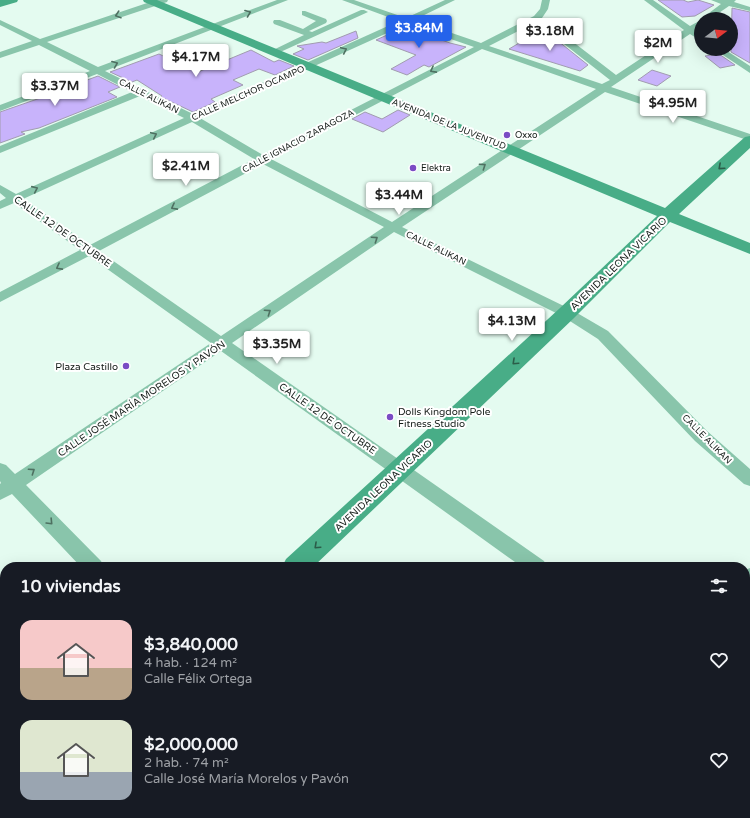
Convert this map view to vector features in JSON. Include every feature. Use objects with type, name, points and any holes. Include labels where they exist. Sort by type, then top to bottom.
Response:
[{"type":"street","points":[[0,4],[13,0]]},
{"type":"street","points":[[0,108],[284,0]]},
{"type":"street","points":[[346,0],[750,139]]},
{"type":"street","name":"CALLE MELCHOR OCAMPO","points":[[0,205],[311,65],[451,0]]},
{"type":"street","points":[[546,0],[544,9],[537,18],[616,80]]},
{"type":"street","points":[[648,0],[694,33]]},
{"type":"street","points":[[715,0],[729,2],[750,9]]},
{"type":"street","points":[[0,55],[157,1]]},
{"type":"street","name":"AVENIDA DE LA JUVENTUD","points":[[157,1],[670,212],[750,242]]},
{"type":"street","points":[[715,12],[729,2]]},
{"type":"street","points":[[276,51],[364,12]]},
{"type":"street","points":[[302,31],[323,21],[305,13]]},
{"type":"street","name":"CALLE IGNACIO ZARAGOZA","points":[[0,298],[385,95],[537,18]]},
{"type":"street","name":"CALLE ALIKAN","points":[[0,22],[192,118],[264,160],[393,227],[567,313],[603,335],[701,436],[750,479]]},
{"type":"street","points":[[277,22],[312,35]]},
{"type":"street","name":"CALLE JOSÉ MARÍA MORELOS Y PAVÓN","points":[[7,488],[512,147],[616,80],[694,27]]},
{"type":"street","points":[[729,56],[750,70]]},
{"type":"street","points":[[0,150],[141,92]]},
{"type":"street","name":"AVENIDA LEONA VICARIO","points":[[300,562],[567,313],[670,212],[750,139]]},
{"type":"street","name":"CALLE 12 DE OCTUBRE","points":[[0,188],[91,250],[530,562]]},
{"type":"street","name":"AVENIDA DE LA JUVENTUD","points":[[670,212],[750,249]]},
{"type":"street","points":[[0,470],[7,488],[88,562]]},
{"type":"building","points":[[658,0],[683,0],[688,2],[698,0],[714,5],[702,12],[694,12],[694,16],[682,17]]},
{"type":"building","points":[[732,8],[750,12],[750,63],[738,56],[738,12],[732,12]]},
{"type":"building","points":[[405,27],[466,47],[429,67],[424,65],[407,75],[391,69],[416,55],[376,40]]},
{"type":"building","points":[[356,31],[358,38],[308,60],[293,54],[304,49],[297,46],[322,42],[326,43]]},
{"type":"building","points":[[539,35],[558,41],[588,65],[580,71],[509,49],[531,36],[534,37]]},
{"type":"building","points":[[251,50],[274,62],[279,60],[294,66],[275,75],[259,69],[233,80],[243,85],[211,99],[215,102],[193,112],[161,97],[162,96],[137,80],[132,82],[110,72],[159,54],[198,72]]},
{"type":"building","points":[[705,56],[722,56],[735,65],[720,68]]},
{"type":"building","points":[[652,70],[671,76],[657,86],[638,80]]},
{"type":"building","points":[[98,76],[120,87],[108,92],[117,97],[39,128],[21,132],[25,134],[0,143],[0,112],[72,87],[71,86]]},
{"type":"building","points":[[398,110],[410,115],[383,132],[352,119],[365,112],[382,119]]},
{"type":"place","name":"Oxxo","points":[[507,135]]},
{"type":"place","name":"Elektra","points":[[413,168]]},
{"type":"place","name":"Plaza Castillo","points":[[126,366]]},
{"type":"place","name":"Dolls Kingdom Pole Fitness Studio","points":[[390,417]]}]
